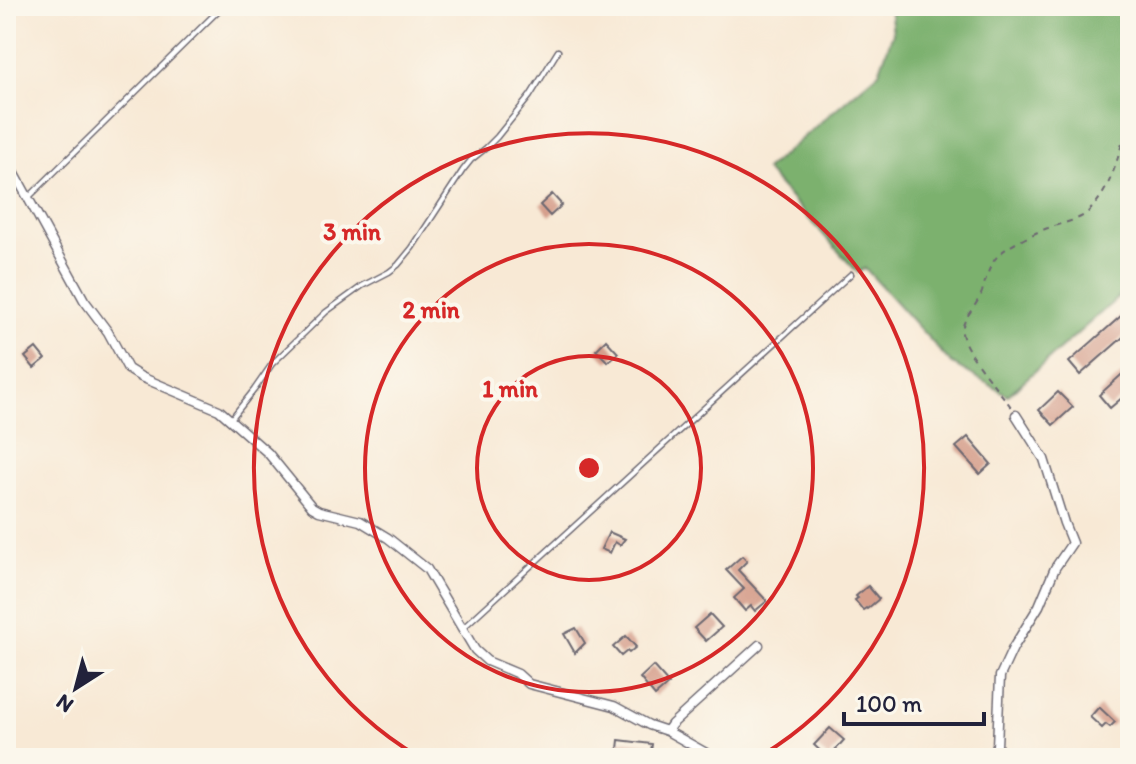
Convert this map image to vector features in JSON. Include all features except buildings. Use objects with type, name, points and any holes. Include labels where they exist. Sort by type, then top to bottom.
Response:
[{"type":"street","points":[[6,162],[84,300],[108,332],[128,369],[219,410],[268,453],[312,507],[360,521],[388,538],[427,569],[475,650],[487,661],[518,674],[529,684],[614,706],[715,758]]},
{"type":"street","points":[[978,758],[992,753],[997,746],[1000,676],[1039,606],[1055,568],[1072,543],[1044,459],[1016,415]]},
{"type":"street","points":[[667,731],[759,645]]},
{"type":"lane","points":[[28,197],[223,6]]},
{"type":"lane","points":[[231,419],[272,364],[326,312],[398,265],[463,170],[497,137],[530,96],[558,51]]},
{"type":"lane","points":[[463,629],[851,274]]},
{"type":"path","points":[[1016,415],[968,350],[962,331],[966,319],[979,299],[993,261],[1004,249],[1046,228],[1086,214],[1109,185],[1130,118]]},
{"type":"green space","points":[[890,6],[1130,6],[1130,287],[1008,395],[951,363],[865,268],[858,273],[765,170],[879,72],[893,33]]}]
